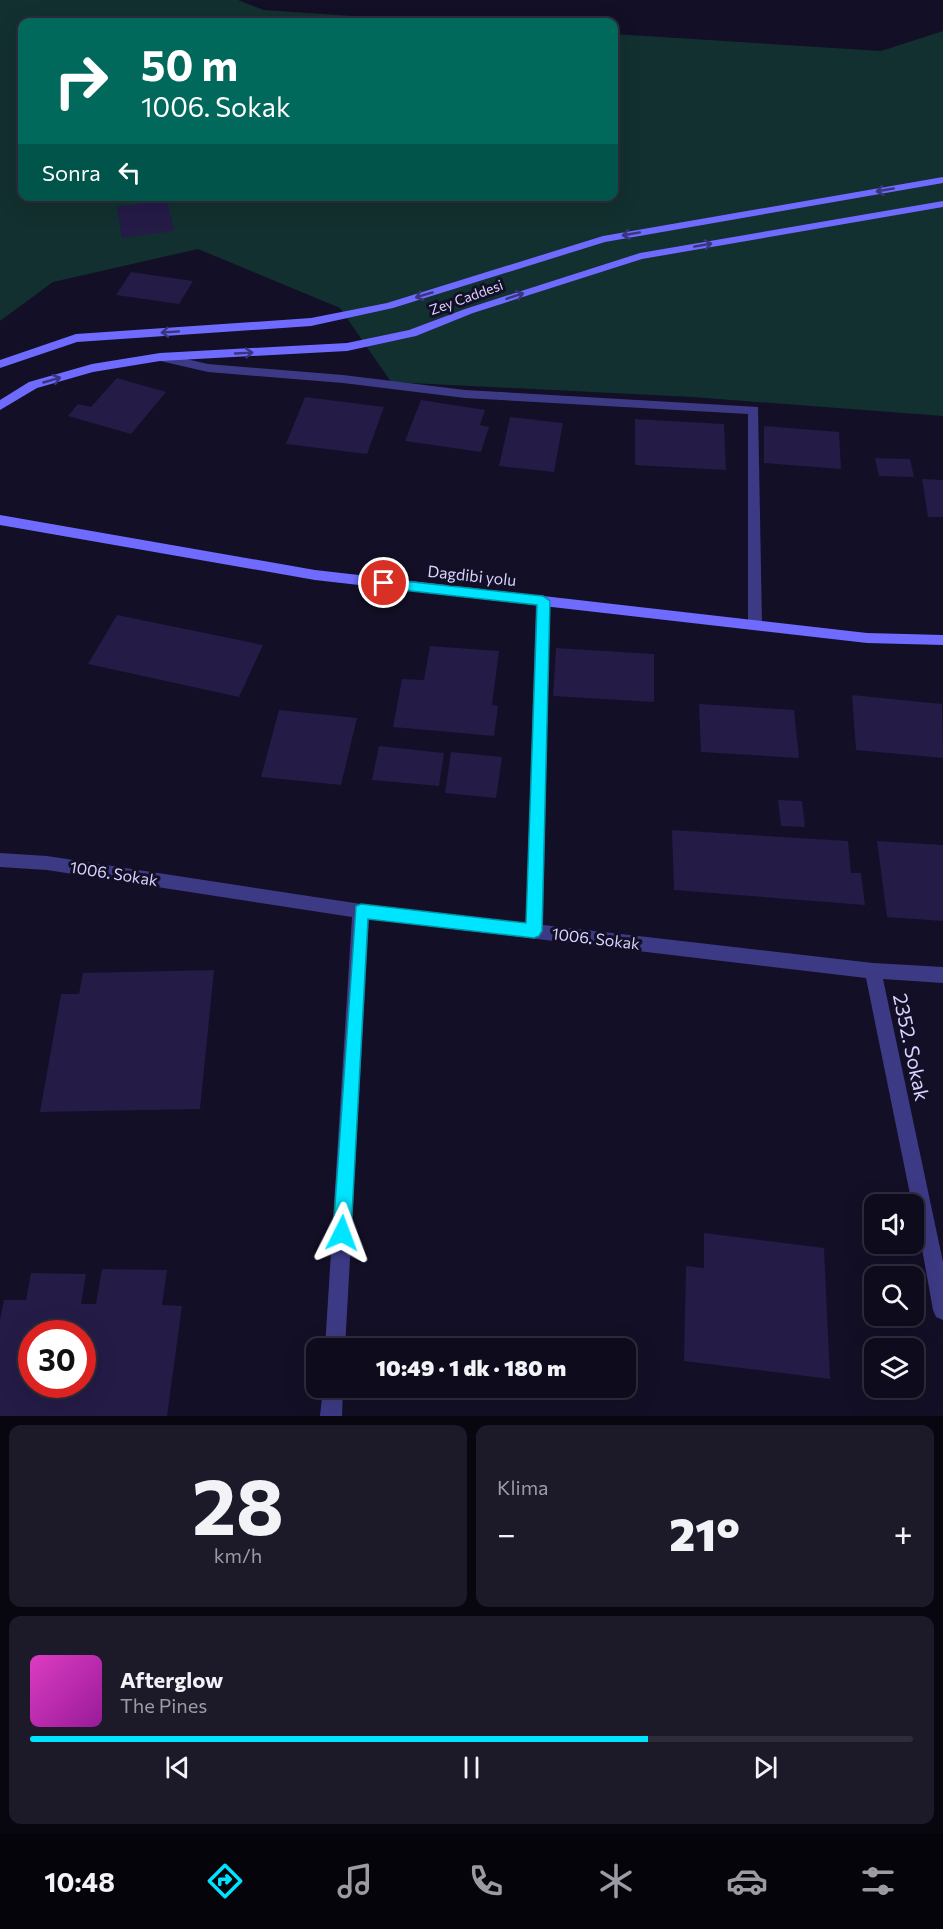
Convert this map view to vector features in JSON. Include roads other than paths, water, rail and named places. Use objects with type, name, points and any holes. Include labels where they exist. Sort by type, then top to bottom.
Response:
[{"type":"main road","name":"Zey Caddesi","points":[[0,364],[76,338],[311,322],[389,306],[603,239],[943,180]]},
{"type":"main road","name":"Zey Caddesi","points":[[0,406],[33,385],[92,368],[160,357],[347,347],[412,333],[469,310],[640,256],[943,204]]},
{"type":"main road","name":"Dagdibi yolu","points":[[0,520],[315,576],[867,638],[943,640]]},
{"type":"street","points":[[160,357],[208,368],[343,379],[465,394],[754,410],[755,625]]},
{"type":"street","points":[[534,931],[543,601]]},
{"type":"street","name":"1006. Sokak","points":[[0,860],[46,863],[361,911],[873,970],[943,975]]},
{"type":"street","points":[[336,1338],[361,911]]},
{"type":"street","name":"2352. Sokak","points":[[873,970],[943,1310]]},
{"type":"street","points":[[331,1416],[332,1398]]}]
